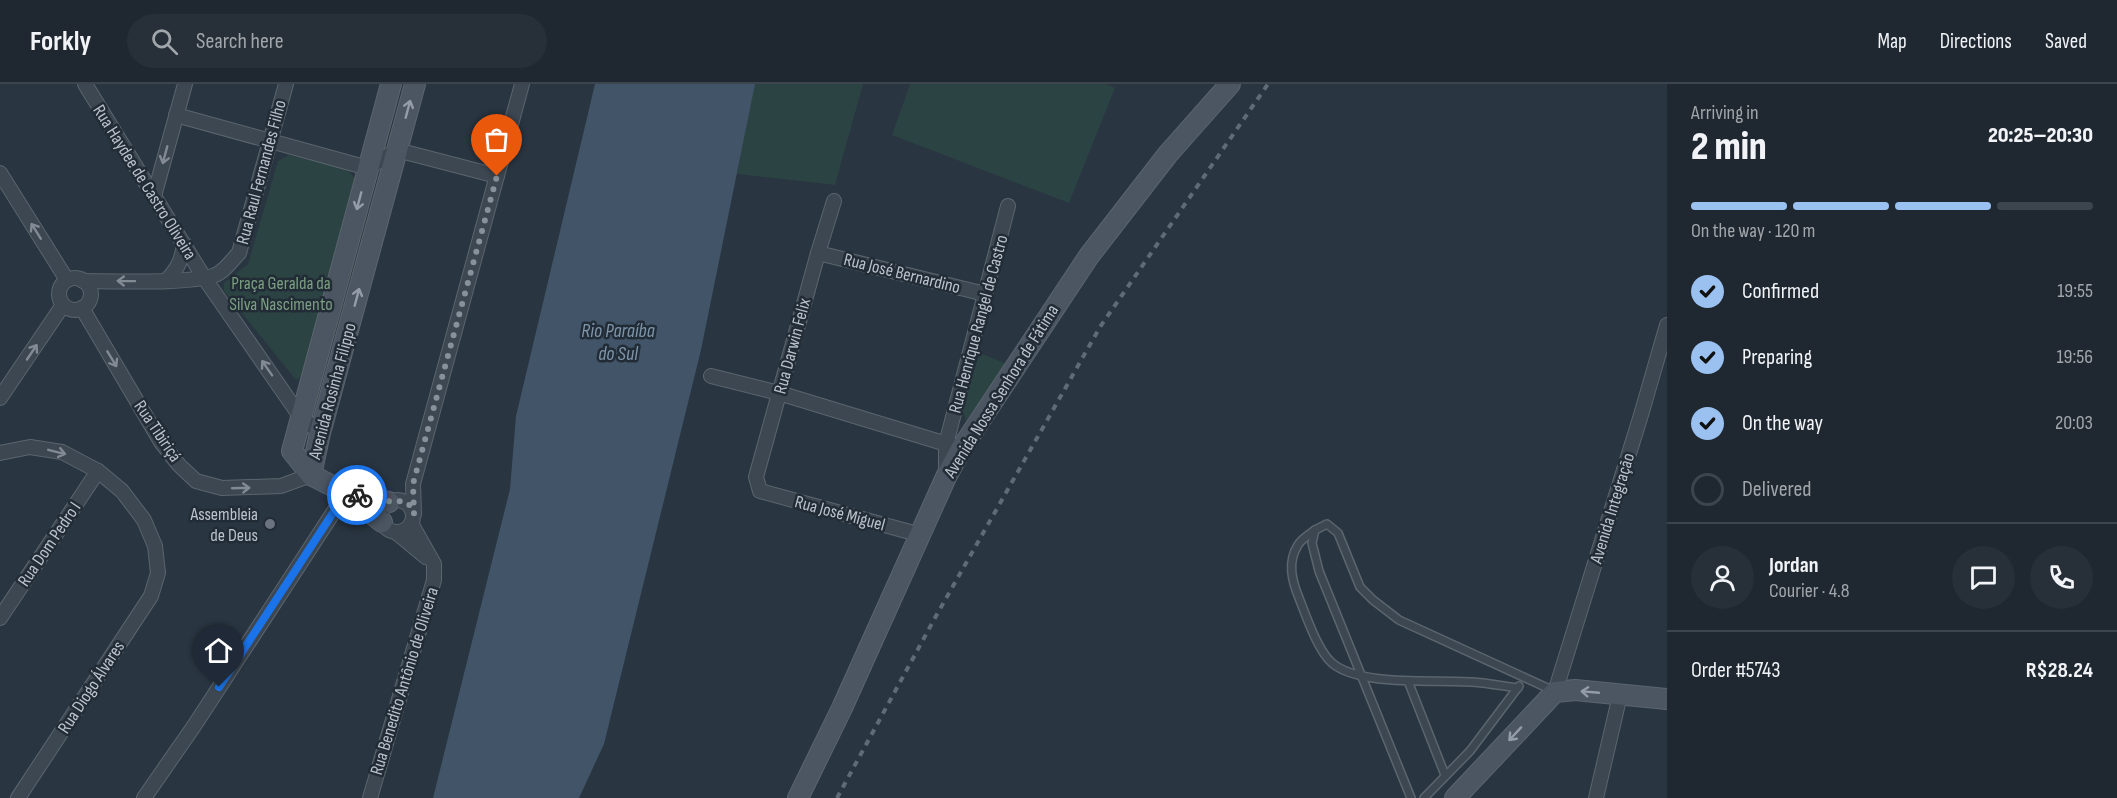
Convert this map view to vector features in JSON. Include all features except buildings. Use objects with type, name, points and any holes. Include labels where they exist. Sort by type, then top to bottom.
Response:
[{"type":"street","name":"Rua Haydee de Castro Oliveira","points":[[85,84],[205,279],[300,416],[320,433]]},
{"type":"street","points":[[154,196],[184,84]]},
{"type":"street","name":"Rua Raul Fernandes Filho","points":[[205,279],[219,274],[239,253],[286,84]]},
{"type":"street","name":"Avenida Rosinha Filippo","points":[[311,475],[292,451],[391,84]]},
{"type":"street","name":"Avenida Rosinha Filippo","points":[[311,475],[320,433],[415,84]]},
{"type":"street","points":[[390,528],[406,531],[413,519],[413,484],[522,84]]},
{"type":"street","name":"Avenida Nossa Senhora de Fátima","points":[[798,798],[921,535],[946,477],[953,446],[1089,256],[1168,154],[1230,84]]},
{"type":"street","points":[[176,115],[368,168],[397,150],[497,176]]},
{"type":"street","points":[[1,179],[67,280]]},
{"type":"street","name":"Rua Darwin Felix","points":[[760,491],[756,477],[834,201]]},
{"type":"street","name":"Rua Henrique Rangel de Castro","points":[[953,446],[1008,206]]},
{"type":"street","points":[[166,281],[182,259],[184,244]]},
{"type":"street","name":"Rua José Bernardino","points":[[818,253],[986,294]]},
{"type":"street","points":[[75,278],[83,281],[90,290],[90,300],[82,308],[72,310],[63,305],[59,292],[63,283],[75,278]]},
{"type":"street","name":"Rua Haydee de Castro Oliveira","points":[[83,281],[205,279]]},
{"type":"street","points":[[0,398],[63,305]]},
{"type":"street","name":"Rua Tibiriçá","points":[[82,308],[161,442],[179,465],[196,481],[222,488],[281,486],[311,475]]},
{"type":"street","name":"Avenida Integração","points":[[1555,692],[1667,325]]},
{"type":"street","points":[[711,376],[779,393],[953,446]]},
{"type":"street","points":[[0,453],[30,447],[62,452],[98,471]]},
{"type":"street","name":"Rua Diogo Álvares","points":[[18,798],[151,596],[158,573],[155,546],[144,520],[122,491],[98,471]]},
{"type":"street","name":"Rua Dom Pedro I","points":[[0,618],[98,471]]},
{"type":"street","points":[[311,475],[346,493],[434,564]]},
{"type":"street","points":[[390,528],[382,509],[413,484]]},
{"type":"street","name":"Rua José Miguel","points":[[760,491],[921,535]]},
{"type":"street","points":[[346,493],[409,505],[434,564]]},
{"type":"street","points":[[144,798],[194,726],[346,493]]},
{"type":"street","name":"Rua Benedito Antônio de Oliveira","points":[[370,798],[434,580],[434,564]]},
{"type":"street","points":[[1455,798],[1555,692],[1575,690],[1667,699]]},
{"type":"street","points":[[1596,798],[1620,695]]},
{"type":"lane","points":[[1518,688],[1472,682],[1408,681],[1362,676],[1345,671],[1331,662],[1322,648],[1293,583],[1291,564],[1298,544],[1315,530],[1327,524],[1338,533],[1360,586],[1373,600],[1399,620],[1555,692]]},
{"type":"lane","points":[[1315,530],[1312,543],[1319,571],[1411,798]]},
{"type":"lane","points":[[1424,798],[1470,751],[1524,679]]},
{"type":"lane","points":[[1408,681],[1445,775]]},
{"type":"lane","points":[[1431,791],[1436,798]]},
{"type":"green space","points":[[754,84],[863,84],[835,185],[737,174]]},
{"type":"green space","points":[[910,84],[1106,84],[1115,88],[1069,203],[892,135]]},
{"type":"green space","name":"Praça Geralda da Silva Nascimento","points":[[289,155],[347,169],[358,182],[304,374],[296,380],[224,291],[224,283],[248,264],[278,161]]},
{"type":"green space","points":[[980,353],[1007,364],[966,421],[961,406]]},
{"type":"water","name":"Rio Paraíba do Sul","points":[[595,84],[755,84],[701,350],[604,744],[579,798],[433,798],[510,489],[516,416]]},
{"type":"railway","points":[[837,798],[936,616],[1100,327],[1268,84]]},
{"type":"way so far","points":[[357,495],[389,502],[399,500],[409,505],[414,514],[413,484],[497,176]]},
{"type":"place","name":"Assembleia de Deus","points":[[270,524]]},
{"type":"route","points":[[219,687],[346,493],[357,495]]}]
